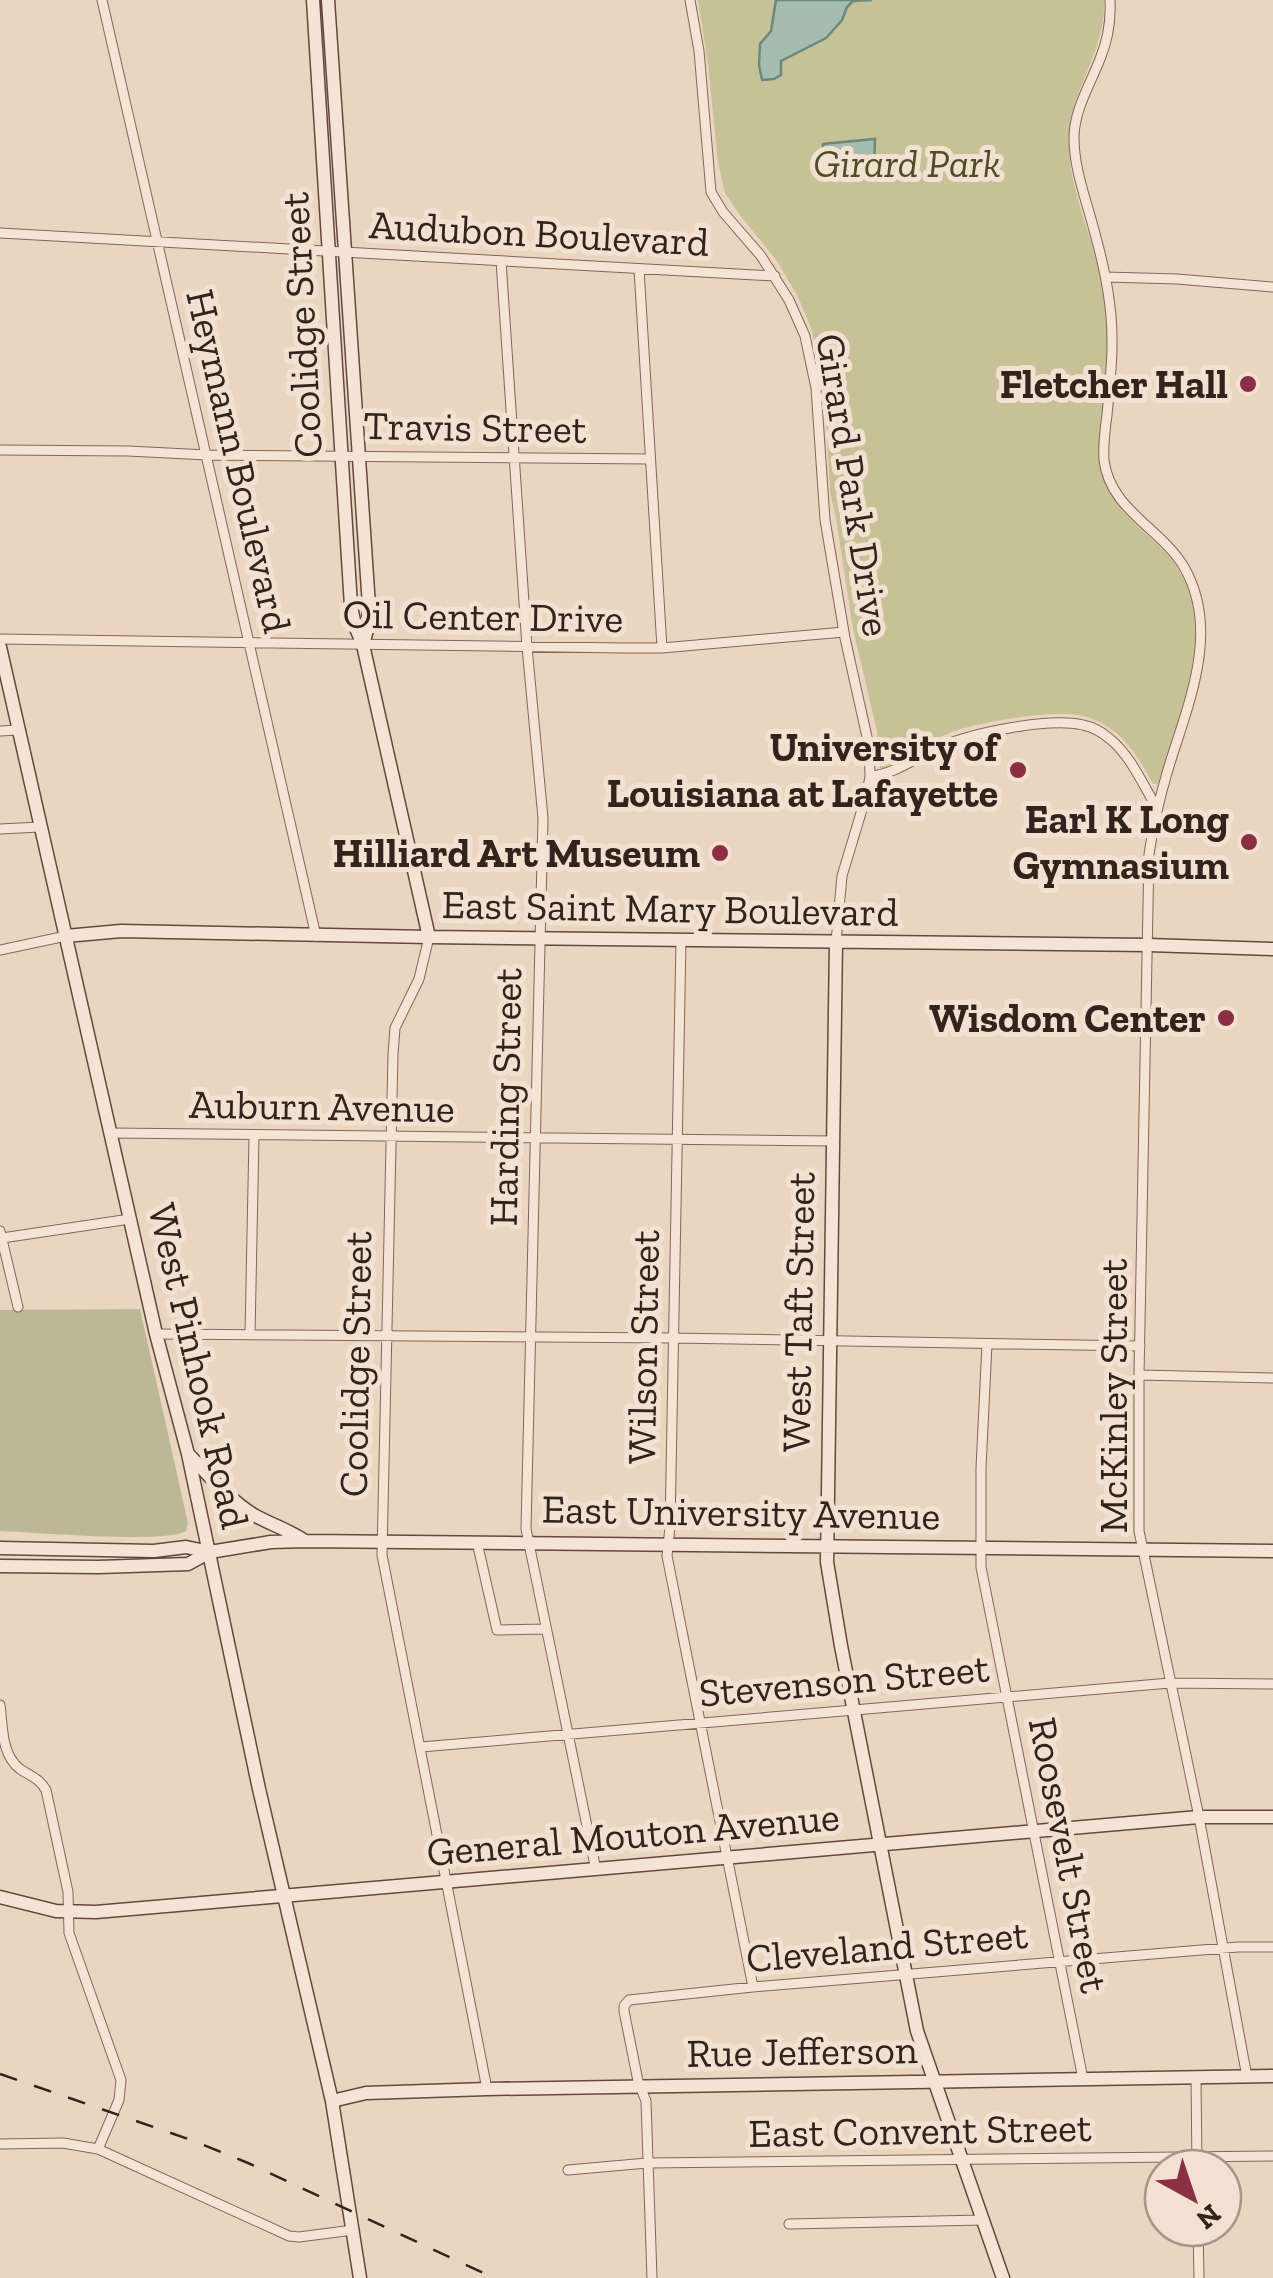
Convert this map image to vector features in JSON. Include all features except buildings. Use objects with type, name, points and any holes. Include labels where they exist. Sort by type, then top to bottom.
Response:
[{"type":"street","name":"Heymann Boulevard","points":[[102,0],[316,936]]},
{"type":"street","name":"Coolidge Street","points":[[312,0],[351,606],[429,937],[419,979],[396,1028],[392,1054],[382,1555],[487,2088]]},
{"type":"street","name":"Coolidge Street","points":[[328,0],[369,606],[363,645]]},
{"type":"street","name":"Girard Park Drive","points":[[690,0],[699,50],[711,192],[776,276],[794,309],[805,336],[816,388],[826,520],[844,632],[870,746],[867,793],[842,876],[836,942]]},
{"type":"street","name":"McKinley Street","points":[[1110,0],[1108,35],[1082,100],[1074,139],[1080,179],[1106,276],[1112,342],[1104,455],[1108,480],[1123,502],[1186,569],[1200,630],[1197,675],[1158,808],[1150,854],[1139,1531],[1199,1817],[1247,2077]]},
{"type":"street","name":"Audubon Boulevard","points":[[0,233],[776,276]]},
{"type":"street","name":"Harding Street","points":[[501,261],[527,647],[542,806],[526,1528],[596,1870]]},
{"type":"street","points":[[639,268],[662,648]]},
{"type":"street","points":[[1106,276],[1273,287]]},
{"type":"street","name":"Travis Street","points":[[0,450],[650,459]]},
{"type":"street","name":"Oil Center Drive","points":[[0,639],[662,648],[844,632]]},
{"type":"street","name":"West Pinhook Road","points":[[0,647],[156,1334],[188,1454],[283,1895],[332,2101],[360,2278]]},
{"type":"street","points":[[870,776],[882,776],[918,756],[965,738],[1068,723],[1090,727],[1115,744],[1158,808]]},
{"type":"street","points":[[0,731],[19,730]]},
{"type":"street","points":[[0,829],[40,827]]},
{"type":"street","name":"East Saint Mary Boulevard","points":[[66,936],[121,931],[1273,949]]},
{"type":"street","points":[[0,950],[66,936]]},
{"type":"street","name":"Wilson Street","points":[[681,940],[668,1562],[752,1987]]},
{"type":"street","name":"West Taft Street","points":[[836,942],[827,1546],[840,1646],[904,1975],[922,2049],[1004,2278]]},
{"type":"street","name":"Auburn Avenue","points":[[111,1133],[833,1141]]},
{"type":"street","points":[[250,1334],[254,1136]]},
{"type":"street","points":[[18,1307],[1,1235],[130,1219]]},
{"type":"street","points":[[156,1334],[1140,1346]]},
{"type":"street","name":"Roosevelt Street","points":[[987,1344],[981,1567],[1083,2079]]},
{"type":"street","points":[[1140,1375],[1273,1378]]},
{"type":"street","points":[[188,1454],[240,1505],[305,1541]]},
{"type":"street","name":"East University Avenue","points":[[0,1566],[188,1564],[210,1552],[305,1541],[1273,1551]]},
{"type":"street","points":[[477,1542],[497,1630],[546,1629]]},
{"type":"street","name":"East University Avenue","points":[[0,1548],[154,1551],[186,1547],[210,1552]]},
{"type":"street","name":"Stevenson Street","points":[[420,1747],[1170,1683],[1273,1684]]},
{"type":"street","points":[[0,1705],[6,1750],[13,1762],[36,1777],[46,1790],[68,1892],[68,1933],[120,2080],[119,2100],[98,2149]]},
{"type":"street","points":[[0,1765],[6,1750]]},
{"type":"street","name":"General Mouton Avenue","points":[[0,1897],[68,1912],[96,1912],[1199,1817],[1273,1817]]},
{"type":"street","name":"Cleveland Street","points":[[640,2086],[624,2011],[626,2001],[633,1998],[1273,1947]]},
{"type":"street","name":"Rue Jefferson","points":[[332,2101],[366,2093],[487,2088],[1273,2076]]},
{"type":"street","points":[[1196,2078],[1197,2148]]},
{"type":"street","points":[[640,2086],[646,2102],[652,2278]]},
{"type":"street","points":[[0,2144],[63,2144],[98,2149],[284,2235],[299,2237],[352,2230]]},
{"type":"street","name":"East Convent Street","points":[[1243,2158],[1273,2156]]},
{"type":"street","name":"East Convent Street","points":[[568,2170],[647,2163],[1143,2162]]},
{"type":"street","points":[[790,2224],[984,2220]]},
{"type":"street","points":[[1199,2248],[1200,2278]]},
{"type":"green space","name":"Girard Park","points":[[698,0],[1104,0],[1100,36],[1075,104],[1069,140],[1072,176],[1105,304],[1106,368],[1099,452],[1106,484],[1121,508],[1164,551],[1182,576],[1192,604],[1195,634],[1186,696],[1158,784],[1153,784],[1118,734],[1094,719],[1070,714],[965,728],[880,768],[877,731],[853,629],[830,492],[820,362],[798,297],[777,261],[725,193]]},
{"type":"shaded area","points":[[776,0],[872,0],[853,1],[826,38],[781,61],[781,75],[762,80],[760,44],[771,31]]},
{"type":"shaded area","points":[[875,139],[874,170],[823,160],[823,144]]},
{"type":"shaded area","points":[[140,1309],[188,1523],[186,1531],[127,1537],[0,1531],[0,1310]]},
{"type":"railway","points":[[0,2074],[248,2163],[494,2278]]},
{"type":"place","name":"Fletcher Hall","points":[[1248,384]]},
{"type":"place","name":"University of Louisiana at Lafayette","points":[[1018,770]]},
{"type":"place","name":"Earl K Long Gymnasium","points":[[1249,842]]},
{"type":"place","name":"Hilliard Art Museum","points":[[720,853]]},
{"type":"place","name":"Wisdom Center","points":[[1226,1018]]}]
